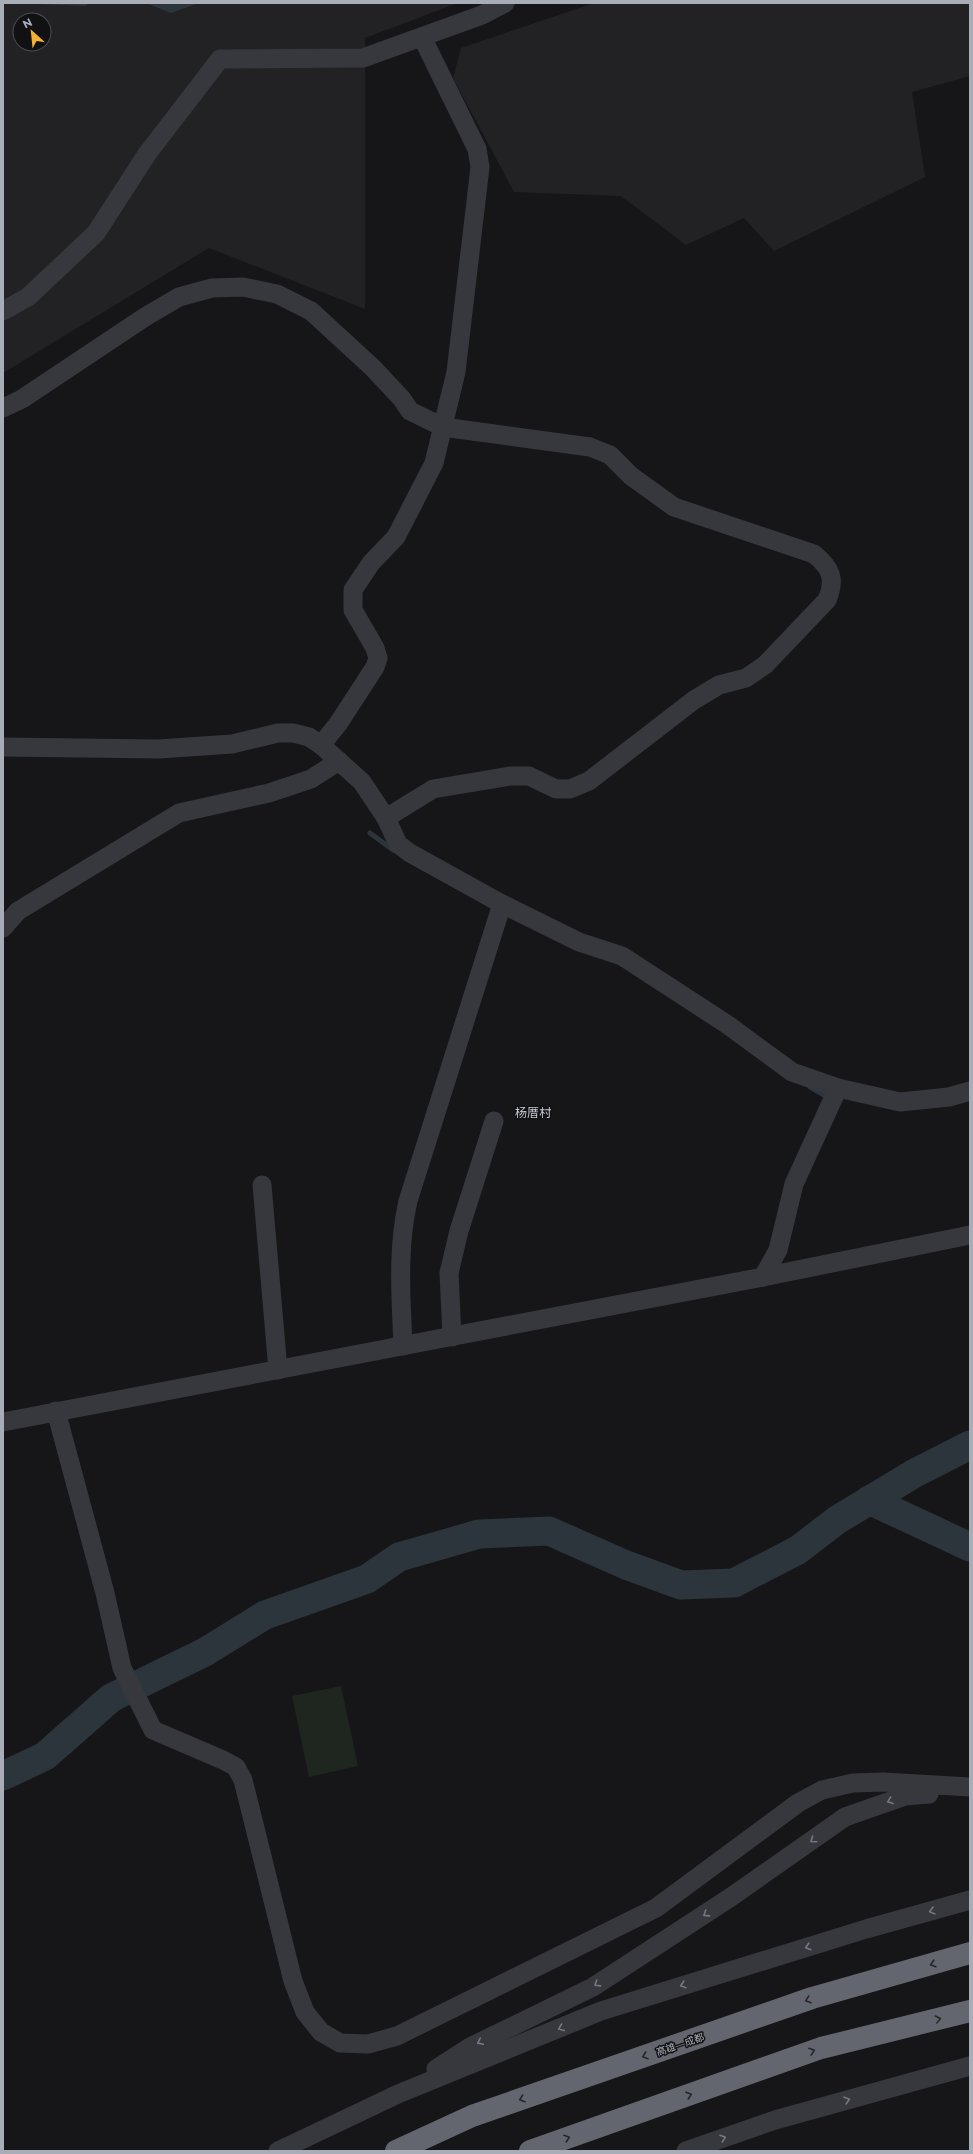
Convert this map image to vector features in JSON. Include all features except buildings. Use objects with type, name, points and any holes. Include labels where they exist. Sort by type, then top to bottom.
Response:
[{"type":"highway","name":"高雄—成都","points":[[396,2151],[472,2116],[812,1998],[970,1953]]},
{"type":"highway","points":[[530,2151],[821,2048],[970,2010]]},
{"type":"street","points":[[3,311],[28,297],[96,233],[147,154],[220,59],[364,58],[482,15],[505,3]]},
{"type":"street","points":[[321,745],[338,724],[375,667],[378,658],[375,648],[353,610],[353,590],[371,563],[396,538],[434,463],[456,372],[480,167],[477,149],[422,37]]},
{"type":"street","points":[[3,408],[22,399],[144,317],[179,297],[212,288],[243,287],[277,294],[311,311],[373,368],[402,399],[410,411],[443,427],[590,447],[610,455],[631,476],[674,507],[814,554],[824,562],[831,574],[832,589],[827,600],[765,665],[746,678],[719,685],[694,700],[589,781],[570,789],[556,789],[529,776],[510,776],[433,789],[386,818]]},
{"type":"street","points":[[3,747],[159,749],[232,744],[278,733],[293,733],[309,737],[321,745],[362,782],[386,818],[398,844],[434,867],[582,947],[619,962],[792,1072],[838,1088],[900,1102],[950,1097],[970,1091]]},
{"type":"street","points":[[3,928],[18,911],[179,813],[268,793],[311,779],[339,761]]},
{"type":"street","points":[[403,1346],[400,1281],[402,1230],[408,1201],[502,904]]},
{"type":"street","points":[[763,1277],[778,1250],[794,1184],[838,1088]]},
{"type":"street","points":[[452,1337],[450,1272],[458,1231],[494,1121]]},
{"type":"street","points":[[262,1185],[278,1370]]},
{"type":"street","points":[[3,1422],[763,1277],[970,1235]]},
{"type":"street","points":[[56,1411],[105,1593],[122,1668],[144,1715],[153,1730],[236,1767],[243,1780],[298,1993],[305,2012],[321,2032],[340,2043],[368,2044],[397,2036],[656,1908],[798,1803],[822,1790],[861,1783],[970,1787]]},
{"type":"street","points":[[398,2094],[470,2047],[593,1987],[731,1898],[845,1818],[905,1796],[970,1793]]},
{"type":"street","points":[[278,2151],[398,2094],[601,2011],[866,1929],[970,1900]]},
{"type":"street","points":[[686,2151],[775,2120],[970,2066]]},
{"type":"shaded area","points":[[3,3],[458,3],[365,38],[365,309],[209,248],[3,373]]},
{"type":"shaded area","points":[[16,3],[90,3],[85,6]]},
{"type":"shaded area","points":[[146,3],[199,3],[171,13]]},
{"type":"shaded area","points":[[594,3],[970,3],[970,76],[912,92],[925,177],[774,251],[744,218],[686,245],[621,196],[514,192],[453,78],[461,48]]},
{"type":"shaded area","points":[[341,1686],[358,1766],[309,1777],[292,1696]]},
{"type":"waterway","points":[[370,833],[393,850]]},
{"type":"waterway","points":[[810,1087],[824,1095]]},
{"type":"waterway","points":[[3,1776],[45,1756],[111,1698],[205,1652],[265,1615],[367,1579],[399,1557],[479,1534],[549,1531],[626,1565],[681,1585],[734,1583],[798,1550],[837,1520],[915,1473],[970,1445]]},
{"type":"waterway","points":[[869,1500],[970,1547]]},
{"type":"district","name":"杨厝村","points":[[533,1113]]}]
